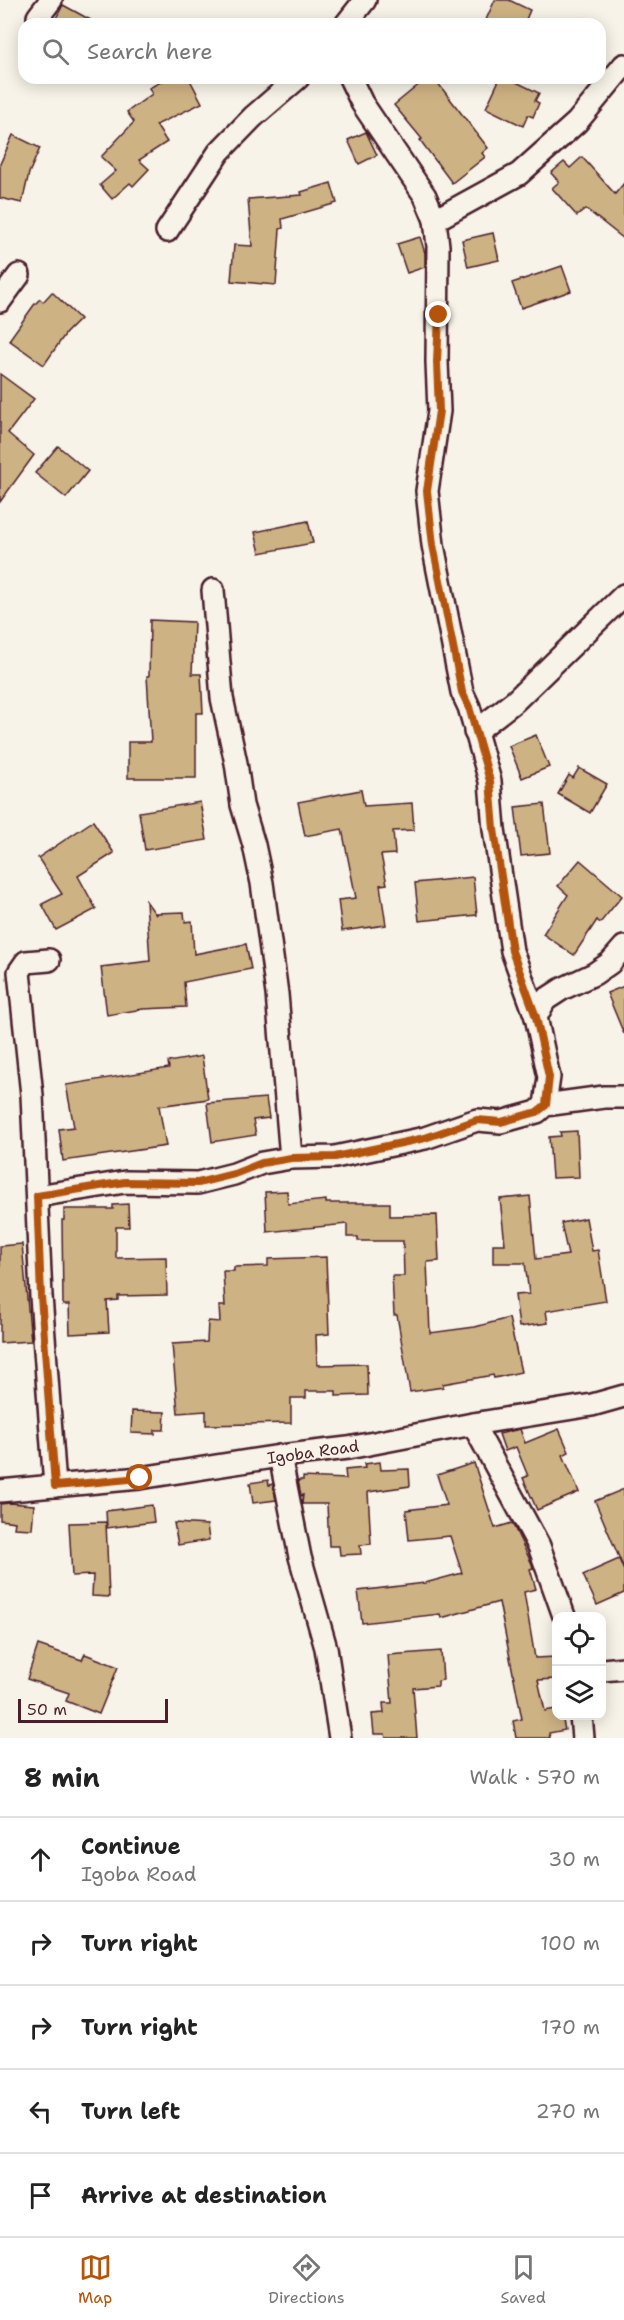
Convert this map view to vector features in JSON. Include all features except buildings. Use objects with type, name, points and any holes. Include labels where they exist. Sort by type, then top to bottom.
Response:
[{"type":"street","points":[[38,17],[51,0]]},
{"type":"street","points":[[350,18],[364,0]]},
{"type":"street","points":[[435,220],[519,174],[577,122],[624,65]]},
{"type":"street","points":[[167,231],[219,152],[253,117],[291,84]]},
{"type":"street","points":[[353,84],[362,103],[425,196],[435,220],[438,246],[439,411],[427,491],[433,545],[462,692],[490,781],[494,829],[512,951],[536,1017],[549,1077],[546,1105]]},
{"type":"street","points":[[0,301],[19,275]]},
{"type":"street","points":[[213,590],[222,698],[236,763],[242,805],[262,883],[277,994],[291,1158]]},
{"type":"street","points":[[475,732],[515,701],[624,595]]},
{"type":"street","points":[[536,1017],[545,1000],[562,988],[594,974],[610,963],[624,947]]},
{"type":"street","points":[[49,960],[26,962],[19,972],[32,1095],[41,1296],[55,1486]]},
{"type":"street","points":[[37,1196],[125,1182],[198,1183],[234,1174],[262,1163],[291,1158],[335,1157],[425,1138],[477,1120],[501,1122],[520,1118],[537,1112],[546,1105],[604,1097],[624,1097]]},
{"type":"street","name":"Igoba Road","points":[[0,1491],[140,1478],[348,1448],[473,1424],[592,1406],[624,1396]]},
{"type":"street","points":[[473,1424],[539,1546],[562,1612]]},
{"type":"street","points":[[280,1456],[300,1557],[326,1648],[340,1738]]},
{"type":"street","points":[[606,1670],[624,1668]]},
{"type":"street","points":[[581,1720],[583,1738]]},
{"type":"route","points":[[140,1478],[55,1486],[41,1296],[37,1196],[125,1182],[198,1183],[234,1174],[262,1163],[291,1158],[335,1157],[425,1138],[477,1120],[501,1122],[520,1118],[537,1112],[546,1105],[549,1077],[536,1017],[512,951],[494,829],[490,781],[469,707],[462,692],[433,545],[427,491],[439,411],[437,362],[439,315]]}]
